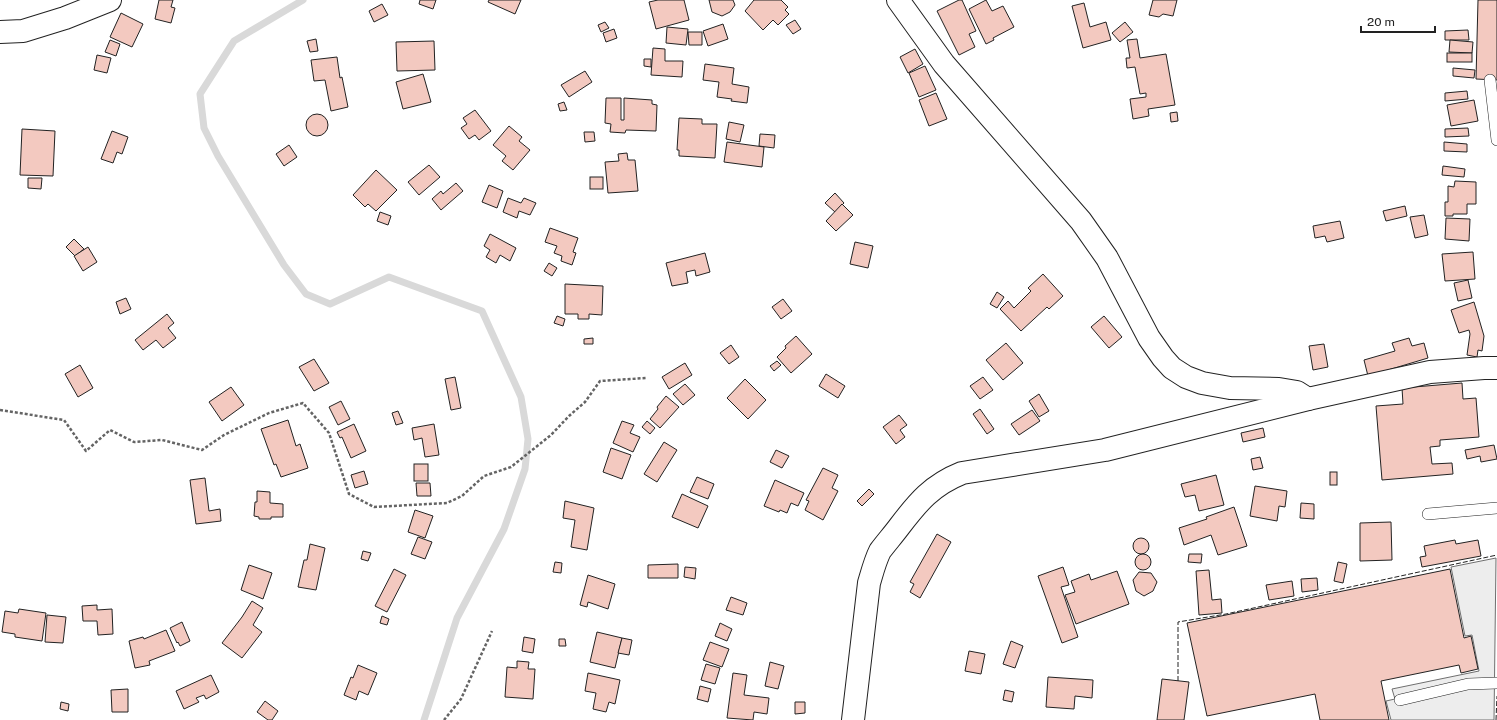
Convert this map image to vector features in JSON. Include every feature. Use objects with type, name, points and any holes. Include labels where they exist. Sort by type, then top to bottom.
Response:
[{"type":"street","points":[[0,32],[23,30],[65,18],[110,0]]},
{"type":"street","points":[[898,0],[944,64],[1081,221],[1107,258],[1149,338],[1172,368],[1186,377],[1202,383],[1230,388],[1279,389],[1297,392],[1308,399]]},
{"type":"street","points":[[853,720],[869,583],[874,566],[884,546],[916,505],[931,490],[947,480],[962,473],[1105,450],[1308,399],[1430,372],[1497,368]]},
{"type":"lane","points":[[1490,80],[1497,140]]},
{"type":"lane","points":[[1428,514],[1497,508]]},
{"type":"lane","points":[[1400,700],[1468,684],[1497,682]]},
{"type":"path","points":[[0,410],[64,420],[86,451],[110,430],[134,442],[162,440],[202,450],[224,435],[269,413],[304,403],[329,433],[349,494],[374,506],[447,503],[462,496],[484,476],[511,467],[551,435],[585,402],[600,381],[646,378]]},
{"type":"path","points":[[444,720],[461,699],[492,631]]},
{"type":"shaded area","points":[[1496,558],[1494,720],[1391,720],[1386,701],[1395,699],[1392,689],[1479,671],[1472,635],[1465,636],[1451,567]]},
{"type":"building","points":[[159,0],[173,0],[171,7],[175,8],[171,23],[155,19]]},
{"type":"building","points":[[420,0],[436,0],[433,9],[419,4]]},
{"type":"building","points":[[489,0],[521,0],[515,14],[488,2]]},
{"type":"building","points":[[658,0],[684,0],[689,20],[656,29],[649,2]]},
{"type":"building","points":[[709,0],[733,0],[735,5],[730,12],[722,16],[712,12]]},
{"type":"building","points":[[754,0],[781,0],[788,7],[785,10],[789,14],[778,25],[773,20],[763,30],[745,11]]},
{"type":"building","points":[[959,0],[962,0],[976,31],[969,34],[975,47],[959,55],[937,11]]},
{"type":"building","points":[[986,0],[992,11],[1003,6],[1014,27],[993,38],[994,40],[986,44],[969,9]]},
{"type":"building","points":[[1153,0],[1177,0],[1173,16],[1163,14],[1159,17],[1149,15]]},
{"type":"building","points":[[1478,0],[1497,0],[1497,80],[1476,79]]},
{"type":"building","points":[[1084,3],[1090,27],[1106,22],[1111,40],[1083,48],[1072,6]]},
{"type":"building","points":[[382,4],[388,15],[374,22],[369,11]]},
{"type":"building","points":[[121,13],[143,24],[132,47],[110,37]]},
{"type":"building","points":[[795,20],[801,29],[793,34],[786,25]]},
{"type":"building","points":[[605,22],[609,28],[601,32],[598,25]]},
{"type":"building","points":[[1125,22],[1133,32],[1120,42],[1112,33]]},
{"type":"building","points":[[723,24],[728,39],[708,46],[703,31]]},
{"type":"building","points":[[667,27],[688,29],[686,45],[666,43]]},
{"type":"building","points":[[614,29],[617,38],[606,42],[603,33]]},
{"type":"building","points":[[1468,30],[1469,40],[1445,40],[1445,31]]},
{"type":"building","points":[[688,32],[702,32],[702,45],[689,45]]},
{"type":"building","points":[[316,39],[318,51],[310,52],[307,41]]},
{"type":"building","points":[[1137,39],[1140,58],[1166,54],[1175,105],[1148,109],[1149,116],[1133,119],[1130,99],[1146,97],[1146,93],[1140,94],[1135,67],[1127,68],[1126,58],[1130,58],[1127,40]]},
{"type":"building","points":[[110,40],[120,44],[116,56],[105,52]]},
{"type":"building","points":[[1450,40],[1473,42],[1472,53],[1449,52]]},
{"type":"building","points":[[434,41],[435,70],[397,71],[396,42]]},
{"type":"building","points":[[653,48],[665,49],[665,61],[683,61],[682,77],[651,75]]},
{"type":"building","points":[[915,49],[923,64],[908,73],[900,57]]},
{"type":"building","points":[[1447,53],[1472,53],[1472,62],[1447,62]]},
{"type":"building","points":[[97,55],[111,58],[107,73],[94,70]]},
{"type":"building","points":[[337,57],[340,78],[342,77],[348,107],[331,111],[325,80],[314,81],[311,60]]},
{"type":"building","points":[[644,59],[651,59],[651,67],[644,66]]},
{"type":"building","points":[[705,64],[734,68],[732,84],[749,87],[747,103],[717,97],[719,82],[703,80]]},
{"type":"building","points":[[925,66],[936,90],[919,97],[909,73]]},
{"type":"building","points":[[1453,68],[1475,70],[1474,78],[1453,76]]},
{"type":"building","points":[[585,71],[592,82],[569,97],[561,85]]},
{"type":"building","points":[[423,74],[431,102],[403,109],[396,82]]},
{"type":"building","points":[[1467,91],[1468,99],[1445,101],[1445,93]]},
{"type":"building","points":[[936,93],[947,119],[929,126],[919,100]]},
{"type":"building","points":[[606,98],[621,98],[621,120],[624,120],[624,98],[652,100],[652,104],[657,105],[656,131],[626,130],[625,133],[610,132],[611,124],[605,123]]},
{"type":"building","points":[[1474,100],[1478,121],[1451,126],[1447,105]]},
{"type":"building","points":[[564,102],[567,110],[560,111],[558,104]]},
{"type":"building","points":[[475,110],[491,131],[479,140],[475,135],[469,139],[461,128],[467,124],[463,118]]},
{"type":"building","points":[[1177,112],[1178,121],[1171,122],[1170,113]]},
{"type":"building","points":[[317,114],[325,117],[328,125],[325,133],[317,136],[309,133],[306,125],[309,117]]},
{"type":"building","points":[[679,118],[702,119],[702,124],[717,124],[715,158],[679,156],[679,150],[677,150]]},
{"type":"building","points":[[729,122],[744,125],[740,142],[726,139]]},
{"type":"building","points":[[509,126],[522,137],[519,141],[530,150],[513,170],[502,161],[506,156],[493,145]]},
{"type":"building","points":[[1468,128],[1469,136],[1445,137],[1445,129]]},
{"type":"building","points":[[22,129],[55,131],[53,176],[20,175]]},
{"type":"building","points":[[112,131],[128,137],[122,154],[117,152],[113,163],[101,159]]},
{"type":"building","points":[[584,132],[594,132],[595,141],[585,142]]},
{"type":"building","points":[[760,134],[775,135],[774,148],[759,146]]},
{"type":"building","points":[[727,142],[764,147],[762,167],[724,162]]},
{"type":"building","points":[[1444,142],[1467,144],[1467,152],[1444,151]]},
{"type":"building","points":[[289,145],[297,157],[284,166],[276,154]]},
{"type":"building","points":[[627,153],[628,160],[635,160],[638,191],[608,193],[605,162],[619,161],[618,154]]},
{"type":"building","points":[[429,165],[440,177],[419,195],[408,182]]},
{"type":"building","points":[[1443,166],[1465,169],[1464,177],[1442,175]]},
{"type":"building","points":[[376,170],[397,190],[376,211],[368,204],[365,207],[353,195]]},
{"type":"building","points":[[590,177],[603,177],[603,189],[590,189]]},
{"type":"building","points":[[28,178],[42,178],[41,189],[28,188]]},
{"type":"building","points":[[1455,181],[1476,182],[1476,204],[1467,204],[1467,214],[1453,214],[1453,216],[1445,216],[1445,202],[1448,202],[1448,186],[1454,187]]},
{"type":"building","points":[[456,183],[463,191],[441,210],[432,199],[441,191],[443,194]]},
{"type":"building","points":[[489,185],[503,191],[497,208],[482,202]]},
{"type":"building","points":[[835,193],[844,203],[835,212],[825,203]]},
{"type":"building","points":[[508,198],[521,203],[524,198],[536,203],[530,215],[519,211],[517,218],[503,212]]},
{"type":"building","points":[[842,204],[853,215],[836,231],[826,221]]},
{"type":"building","points":[[1405,206],[1407,216],[1386,221],[1383,211]]},
{"type":"building","points":[[380,212],[391,216],[388,225],[377,221]]},
{"type":"building","points":[[1424,215],[1428,235],[1415,238],[1410,217]]},
{"type":"building","points":[[1446,218],[1470,219],[1469,241],[1445,239]]},
{"type":"building","points":[[1340,221],[1344,238],[1327,242],[1325,236],[1315,238],[1313,226]]},
{"type":"building","points":[[550,228],[578,238],[573,252],[576,253],[572,265],[561,261],[562,256],[554,253],[557,246],[545,242]]},
{"type":"building","points":[[490,234],[516,248],[510,261],[500,255],[496,263],[486,257],[490,250],[484,246]]},
{"type":"building","points":[[74,239],[84,249],[75,256],[66,247]]},
{"type":"building","points":[[855,242],[873,246],[868,268],[850,264]]},
{"type":"building","points":[[88,247],[97,262],[83,271],[74,256]]},
{"type":"building","points":[[1473,252],[1475,279],[1445,281],[1442,254]]},
{"type":"building","points":[[705,253],[710,272],[696,276],[695,270],[686,272],[688,283],[672,286],[666,263]]},
{"type":"building","points":[[549,263],[557,268],[552,276],[544,271]]},
{"type":"building","points":[[1043,274],[1063,296],[1049,309],[1047,307],[1021,331],[1000,309],[1008,301],[1014,308],[1031,291],[1028,288]]},
{"type":"building","points":[[1468,280],[1472,298],[1458,301],[1454,283]]},
{"type":"building","points":[[565,284],[603,286],[602,315],[589,314],[589,319],[578,319],[578,314],[565,314]]},
{"type":"building","points":[[997,292],[1004,297],[997,308],[990,304]]},
{"type":"building","points":[[126,298],[131,309],[120,314],[116,302]]},
{"type":"building","points":[[783,299],[792,311],[781,319],[772,307]]},
{"type":"building","points":[[1474,302],[1484,336],[1482,351],[1478,350],[1477,357],[1467,355],[1470,334],[1469,330],[1459,333],[1451,310]]},
{"type":"building","points":[[167,314],[174,323],[168,328],[176,338],[163,348],[156,340],[143,350],[135,340]]},
{"type":"building","points":[[557,316],[565,319],[563,326],[554,323]]},
{"type":"building","points":[[1104,316],[1122,337],[1109,348],[1091,327]]},
{"type":"building","points":[[796,336],[812,354],[791,373],[777,357],[786,348],[785,346]]},
{"type":"building","points":[[593,338],[593,344],[584,344],[584,339]]},
{"type":"building","points":[[1409,338],[1412,346],[1424,343],[1428,358],[1368,376],[1364,360],[1395,351],[1392,343]]},
{"type":"building","points":[[1006,343],[1023,363],[1003,380],[986,360]]},
{"type":"building","points":[[1324,344],[1328,367],[1313,370],[1309,346]]},
{"type":"building","points":[[731,345],[739,357],[729,364],[720,353]]},
{"type":"building","points":[[314,359],[329,383],[314,391],[299,367]]},
{"type":"building","points":[[777,361],[781,365],[774,371],[770,366]]},
{"type":"building","points":[[685,363],[692,375],[669,389],[662,377]]},
{"type":"building","points":[[80,365],[93,388],[78,397],[65,374]]},
{"type":"building","points":[[826,374],[845,386],[838,398],[819,386]]},
{"type":"building","points":[[455,377],[461,408],[451,410],[445,379]]},
{"type":"building","points":[[983,377],[993,390],[980,399],[970,386]]},
{"type":"building","points":[[745,379],[766,400],[748,419],[727,398]]},
{"type":"building","points":[[1462,383],[1463,399],[1476,398],[1479,437],[1440,440],[1440,446],[1430,447],[1432,464],[1452,463],[1453,474],[1382,480],[1376,406],[1403,404],[1402,388]]},
{"type":"building","points":[[685,384],[695,395],[683,405],[673,394]]},
{"type":"building","points":[[231,387],[244,405],[222,421],[209,402]]},
{"type":"building","points":[[1039,394],[1049,411],[1039,417],[1029,401]]},
{"type":"building","points":[[666,396],[679,407],[660,428],[650,419]]},
{"type":"building","points":[[341,401],[350,419],[338,425],[329,407]]},
{"type":"building","points":[[980,409],[994,429],[987,434],[973,414]]},
{"type":"building","points":[[1032,410],[1040,421],[1019,435],[1011,424]]},
{"type":"building","points":[[398,411],[403,423],[396,425],[392,413]]},
{"type":"building","points":[[899,415],[907,425],[900,430],[905,437],[896,444],[883,427]]},
{"type":"building","points":[[288,420],[296,446],[300,444],[308,468],[281,477],[276,464],[274,465],[261,429]]},
{"type":"building","points":[[622,421],[634,425],[630,433],[640,437],[633,452],[613,443]]},
{"type":"building","points":[[647,421],[655,428],[650,434],[642,427]]},
{"type":"building","points":[[354,424],[366,451],[351,458],[342,437],[340,438],[337,432]]},
{"type":"building","points":[[434,424],[439,455],[425,457],[422,438],[414,440],[412,428]]},
{"type":"building","points":[[1263,428],[1265,437],[1243,442],[1241,433]]},
{"type":"building","points":[[664,442],[677,450],[657,482],[644,474]]},
{"type":"building","points":[[1494,445],[1497,459],[1481,462],[1480,456],[1467,459],[1465,450]]},
{"type":"building","points":[[611,448],[631,455],[622,479],[603,472]]},
{"type":"building","points":[[776,450],[789,456],[782,468],[770,462]]},
{"type":"building","points":[[1260,457],[1263,468],[1253,470],[1251,459]]},
{"type":"building","points":[[414,464],[428,464],[428,481],[414,481]]},
{"type":"building","points":[[823,468],[838,475],[832,488],[838,491],[823,520],[805,510],[809,501],[806,500]]},
{"type":"building","points":[[364,471],[368,484],[355,488],[351,475]]},
{"type":"building","points":[[1330,472],[1337,472],[1337,485],[1330,485]]},
{"type":"building","points":[[1216,475],[1224,505],[1199,511],[1195,495],[1185,497],[1181,484]]},
{"type":"building","points":[[697,477],[714,484],[708,499],[690,492]]},
{"type":"building","points":[[205,478],[209,511],[220,509],[221,521],[196,524],[190,480]]},
{"type":"building","points":[[775,480],[804,493],[798,506],[791,503],[787,513],[780,510],[779,512],[764,506]]},
{"type":"building","points":[[416,483],[430,483],[431,496],[417,496]]},
{"type":"building","points":[[1255,486],[1287,491],[1285,507],[1279,506],[1277,521],[1250,516]]},
{"type":"building","points":[[869,489],[874,494],[862,506],[857,501]]},
{"type":"building","points":[[257,491],[270,492],[270,503],[283,504],[283,517],[259,519],[259,517],[254,516],[255,502],[257,502]]},
{"type":"building","points":[[682,494],[708,506],[698,528],[672,517]]},
{"type":"building","points":[[565,501],[594,508],[587,550],[571,547],[575,520],[563,518]]},
{"type":"building","points":[[1301,503],[1314,504],[1314,519],[1300,518]]},
{"type":"building","points":[[1234,507],[1247,546],[1218,555],[1211,535],[1184,545],[1179,528],[1207,519],[1206,517]]},
{"type":"building","points":[[415,510],[433,516],[425,538],[408,532]]},
{"type":"building","points":[[1391,522],[1392,560],[1360,561],[1360,523]]},
{"type":"building","points":[[937,534],[951,542],[920,598],[910,592],[914,584],[910,582]]},
{"type":"building","points":[[418,537],[432,542],[425,559],[411,554]]},
{"type":"building","points":[[1138,538],[1144,538],[1149,543],[1147,552],[1144,554],[1138,554],[1133,549],[1133,543]]},
{"type":"building","points":[[1455,540],[1456,544],[1478,540],[1481,556],[1422,567],[1420,557],[1426,556],[1424,546]]},
{"type":"building","points":[[310,544],[325,548],[316,590],[298,587],[304,560],[307,560]]},
{"type":"building","points":[[363,551],[371,553],[368,561],[361,559]]},
{"type":"building","points":[[1143,554],[1149,556],[1151,562],[1149,568],[1143,570],[1137,568],[1135,562],[1137,556]]},
{"type":"building","points":[[1189,554],[1202,554],[1201,563],[1188,562]]},
{"type":"building","points":[[555,562],[562,563],[561,573],[553,572]]},
{"type":"building","points":[[1338,562],[1347,564],[1343,583],[1334,581]]},
{"type":"building","points":[[678,564],[678,578],[648,578],[648,565]]},
{"type":"building","points":[[249,565],[272,573],[263,599],[241,590]]},
{"type":"building","points":[[685,567],[696,568],[695,579],[684,577]]},
{"type":"building","points":[[1063,567],[1069,585],[1061,587],[1078,637],[1062,643],[1038,576]]},
{"type":"building","points":[[394,569],[406,575],[387,612],[375,606]]},
{"type":"building","points":[[1450,569],[1464,638],[1471,636],[1478,669],[1461,673],[1459,665],[1381,681],[1389,720],[1320,720],[1315,694],[1207,716],[1187,623]]},
{"type":"building","points":[[1209,570],[1212,600],[1221,599],[1222,613],[1199,615],[1196,571]]},
{"type":"building","points":[[1117,571],[1129,604],[1076,624],[1065,595],[1075,592],[1071,581],[1089,574],[1091,580]]},
{"type":"building","points":[[1139,572],[1151,573],[1157,582],[1153,591],[1144,596],[1136,591],[1133,580]]},
{"type":"building","points":[[588,575],[615,584],[608,609],[588,602],[587,607],[580,605]]},
{"type":"building","points":[[1317,578],[1318,590],[1302,592],[1301,579]]},
{"type":"building","points":[[1292,581],[1294,596],[1269,600],[1266,585]]},
{"type":"building","points":[[731,597],[747,603],[743,615],[726,610]]},
{"type":"building","points":[[252,601],[263,608],[253,625],[262,632],[242,658],[222,643]]},
{"type":"building","points":[[97,605],[97,610],[112,609],[113,634],[98,635],[97,621],[83,621],[82,606]]},
{"type":"building","points":[[19,609],[46,613],[42,641],[15,637],[15,634],[2,632],[5,611],[18,613]]},
{"type":"building","points":[[47,615],[66,617],[63,643],[45,642]]},
{"type":"building","points":[[382,616],[389,619],[387,625],[380,623]]},
{"type":"building","points":[[182,622],[190,641],[180,646],[170,628]]},
{"type":"building","points":[[720,623],[732,629],[727,641],[715,636]]},
{"type":"building","points":[[166,630],[175,651],[149,661],[150,665],[135,668],[129,641],[143,637],[144,639]]},
{"type":"building","points":[[597,632],[622,638],[615,668],[590,662]]},
{"type":"building","points":[[524,637],[535,639],[533,653],[522,651]]},
{"type":"building","points":[[622,638],[632,640],[629,655],[618,653]]},
{"type":"building","points":[[559,639],[565,639],[566,646],[559,646]]},
{"type":"building","points":[[1011,641],[1023,646],[1015,668],[1003,664]]},
{"type":"building","points":[[710,642],[729,649],[722,667],[703,660]]},
{"type":"building","points":[[969,651],[985,654],[981,674],[965,671]]},
{"type":"building","points":[[517,661],[529,662],[528,669],[535,669],[533,699],[505,697],[507,667],[517,668]]},
{"type":"building","points":[[770,662],[784,666],[778,689],[765,686]]},
{"type":"building","points":[[706,664],[720,668],[715,684],[701,680]]},
{"type":"building","points":[[358,665],[377,673],[368,695],[359,691],[356,700],[344,695],[351,677],[353,678]]},
{"type":"building","points":[[588,673],[620,680],[615,704],[609,702],[606,712],[593,709],[596,693],[585,691]]},
{"type":"building","points":[[733,673],[747,675],[744,695],[769,698],[767,714],[754,712],[753,720],[727,718]]},
{"type":"building","points":[[211,675],[219,692],[206,699],[204,695],[196,698],[199,702],[184,709],[176,691]]},
{"type":"building","points":[[1048,677],[1093,680],[1092,698],[1075,696],[1074,709],[1046,707]]},
{"type":"building","points":[[1162,679],[1189,682],[1184,720],[1157,720]]},
{"type":"building","points":[[700,686],[711,689],[708,702],[697,699]]},
{"type":"building","points":[[128,689],[128,712],[112,712],[111,690]]},
{"type":"building","points":[[1005,690],[1014,692],[1012,702],[1003,700]]},
{"type":"building","points":[[265,701],[278,711],[272,720],[268,720],[257,712]]},
{"type":"building","points":[[61,702],[69,704],[68,711],[60,709]]},
{"type":"building","points":[[795,702],[805,702],[805,713],[795,714]]},
{"type":"waterway","points":[[303,0],[234,41],[200,94],[204,128],[218,156],[284,265],[306,294],[330,304],[389,277],[482,311],[521,397],[528,439],[525,469],[504,529],[457,618],[424,720]]},
{"type":"fence","points":[[1178,681],[1178,622],[1226,614],[1497,555]]},
{"type":"fence","points":[[1496,720],[1497,696]]}]
